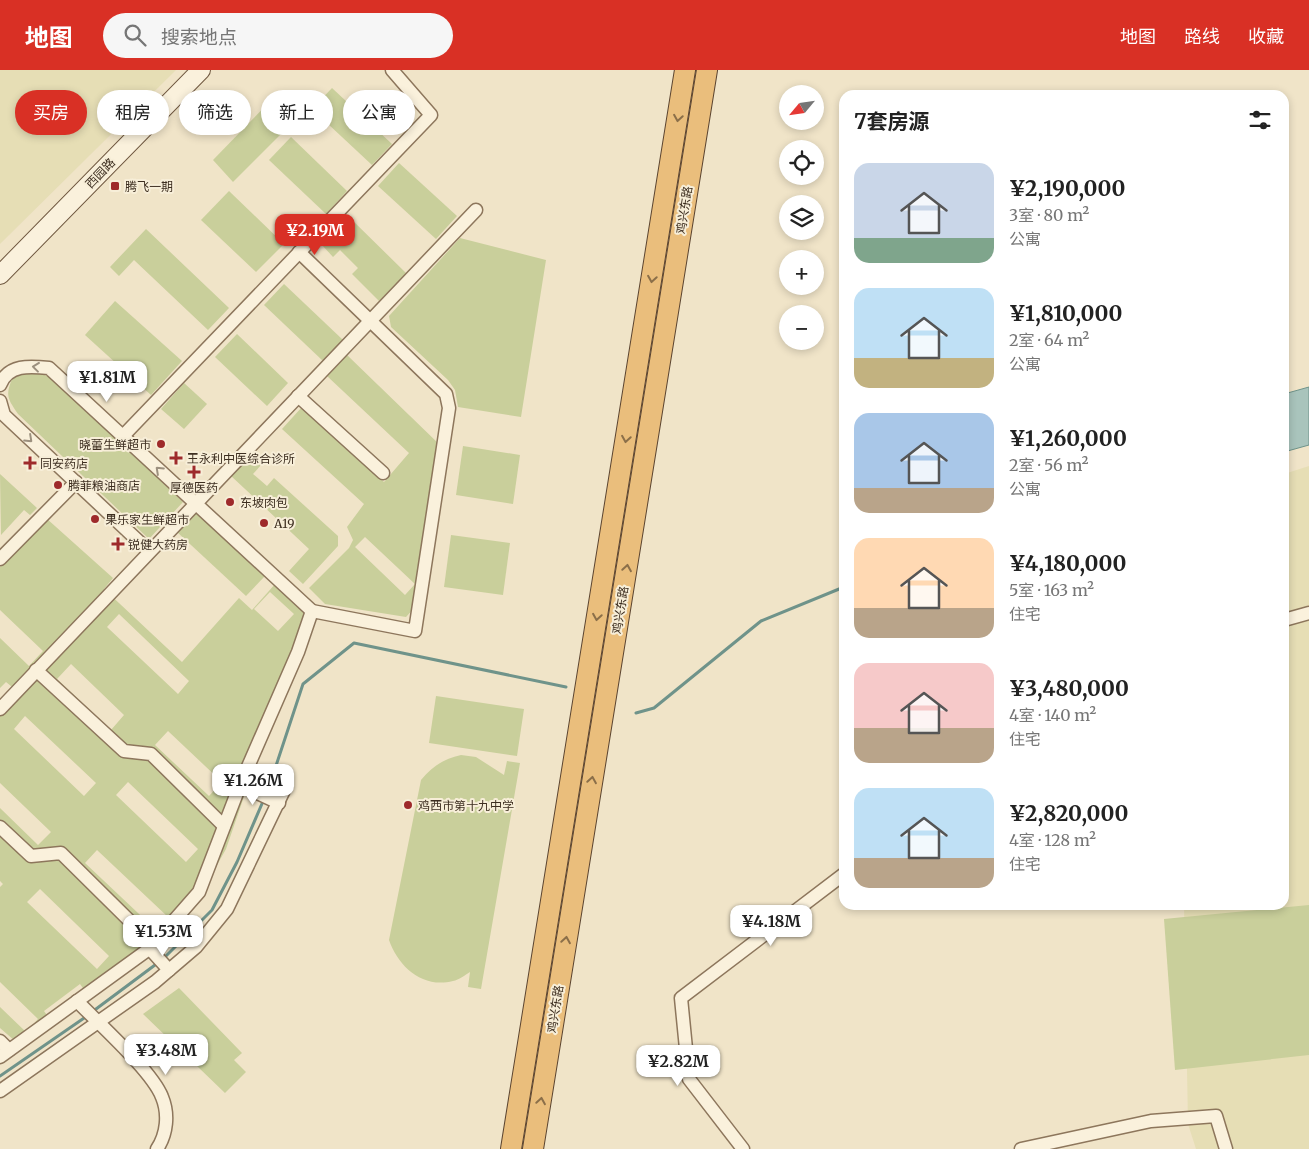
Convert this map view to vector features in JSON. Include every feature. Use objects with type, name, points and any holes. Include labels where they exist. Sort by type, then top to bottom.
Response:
[{"type":"highway","name":"鸡兴东路","points":[[511,1149],[685,70]]},
{"type":"highway","name":"鸡兴东路","points":[[533,1149],[707,70]]},
{"type":"main road","name":"西园路","points":[[0,276],[201,70]]},
{"type":"street","points":[[123,436],[431,115],[392,70]]},
{"type":"street","points":[[0,709],[476,210]]},
{"type":"street","points":[[1,378],[27,366],[49,368],[312,611],[415,631],[449,408],[446,394],[299,252]]},
{"type":"street","points":[[298,396],[383,473]]},
{"type":"street","points":[[0,401],[4,415],[149,551]]},
{"type":"street","points":[[0,559],[76,482]]},
{"type":"street","points":[[3,1049],[77,1001],[151,946],[199,892],[240,784],[298,652],[312,611]]},
{"type":"street","points":[[1289,618],[1309,612]]},
{"type":"street","points":[[36,670],[124,752],[151,754],[224,826]]},
{"type":"street","points":[[240,784],[279,803]]},
{"type":"street","points":[[0,1091],[169,970],[196,947],[227,909],[286,786]]},
{"type":"street","points":[[0,827],[31,856],[61,853],[151,946],[169,970]]},
{"type":"street","points":[[743,1149],[689,1079],[681,998],[839,878]]},
{"type":"street","points":[[77,1001],[151,1078],[162,1097],[167,1119],[162,1142],[157,1149]]},
{"type":"street","points":[[1021,1149],[1151,1121],[1216,1116],[1226,1149]]},
{"type":"shaded area","points":[[0,70],[176,70],[156,90],[97,90],[97,135],[110,135],[0,244]]},
{"type":"shaded area","points":[[1309,466],[1309,1149],[1196,1149],[1188,1124],[1184,910],[1289,910],[1289,472]]},
{"type":"green space","points":[[332,88],[343,98],[343,135],[382,135],[392,144],[372,165],[333,129],[333,90],[330,90]]},
{"type":"green space","points":[[261,110],[261,135],[280,135],[233,182],[213,160],[237,135],[251,135],[251,121]]},
{"type":"green space","points":[[291,137],[347,191],[326,214],[269,160]]},
{"type":"green space","points":[[399,163],[457,216],[436,239],[378,186]]},
{"type":"green space","points":[[229,191],[284,244],[256,272],[201,220]]},
{"type":"green space","points":[[349,217],[406,273],[379,301],[352,274],[358,268],[340,250],[333,257],[322,245]]},
{"type":"green space","points":[[146,229],[229,308],[208,330],[134,260],[119,276],[110,267]]},
{"type":"green space","points":[[460,238],[546,260],[521,417],[458,407],[455,390],[448,380],[391,327],[389,316]]},
{"type":"green space","points":[[284,284],[343,340],[323,361],[264,305]]},
{"type":"green space","points":[[115,301],[182,361],[151,395],[85,335]]},
{"type":"green space","points":[[237,334],[288,383],[267,406],[215,357]]},
{"type":"green space","points":[[347,355],[440,445],[435,478],[431,478],[416,606],[406,617],[325,604],[309,588],[349,548],[353,540],[347,527],[364,504],[282,429],[302,407],[384,482],[409,453],[327,376]],"holes":[[[365,537],[415,584],[405,595],[355,547]]]},
{"type":"green space","points":[[26,372],[39,373],[53,378],[183,502],[149,539],[18,414],[8,394],[12,379]]},
{"type":"green space","points":[[184,383],[207,404],[184,429],[161,409]]},
{"type":"green space","points":[[463,446],[520,455],[513,504],[456,495]]},
{"type":"green space","points":[[249,455],[261,465],[253,474],[267,486],[274,478],[338,536],[338,546],[303,584],[289,571],[309,549],[230,475]]},
{"type":"green space","points":[[0,474],[37,508],[30,515],[24,510],[1,535]]},
{"type":"green space","points":[[195,512],[265,576],[246,596],[177,532]]},
{"type":"green space","points":[[46,518],[113,578],[104,589],[182,662],[239,598],[252,610],[276,583],[308,611],[226,849],[212,874],[145,946],[85,991],[80,984],[44,1011],[49,1018],[15,1041],[0,1028],[0,1007],[26,1032],[38,1019],[0,982],[0,887],[3,884],[0,881],[0,808],[38,845],[51,832],[0,783],[0,709],[17,691],[6,682],[0,688],[0,638],[29,666],[43,651],[0,610],[0,567]],"holes":[[[270,592],[294,614],[278,631],[254,609]],[[119,614],[189,681],[178,694],[107,627]],[[71,664],[124,715],[111,730],[57,679]],[[25,716],[96,783],[84,796],[14,729]],[[168,731],[222,782],[209,796],[155,745]],[[128,782],[198,849],[186,862],[116,795]],[[97,850],[168,917],[156,930],[85,863]],[[40,889],[109,956],[97,969],[27,902]]]},
{"type":"green space","points":[[451,535],[510,543],[503,595],[444,587]]},
{"type":"green space","points":[[436,696],[524,709],[517,756],[429,743]]},
{"type":"green space","points":[[461,755],[476,757],[504,775],[507,761],[520,763],[481,989],[468,987],[470,972],[460,979],[442,983],[431,982],[422,978],[405,967],[393,950],[389,940],[421,780],[439,764]]},
{"type":"green space","points":[[1309,905],[1309,1055],[1175,1070],[1164,919],[1257,910],[1289,910],[1289,907]]},
{"type":"green space","points":[[179,988],[242,1053],[234,1060],[246,1072],[225,1093],[143,1014]]},
{"type":"water","points":[[1309,387],[1309,445],[1289,451],[1289,393]]},
{"type":"waterway","points":[[636,713],[654,708],[761,621],[839,589]]},
{"type":"waterway","points":[[267,793],[303,684],[354,643],[566,687]]},
{"type":"waterway","points":[[164,958],[212,910],[237,862],[264,799]]},
{"type":"waterway","points":[[92,1012],[159,962]]},
{"type":"waterway","points":[[0,1076],[87,1016]]},
{"type":"place","name":"腾飞一期","points":[[115,186]]},
{"type":"place","name":"晓蕾生鲜超市","points":[[161,444]]},
{"type":"place","name":"王永利中医综合诊所","points":[[176,458]]},
{"type":"place","name":"同安药店","points":[[30,463]]},
{"type":"place","name":"厚德医药","points":[[194,472]]},
{"type":"place","name":"腾菲粮油商店","points":[[58,485]]},
{"type":"place","name":"东坡肉包","points":[[230,502]]},
{"type":"place","name":"果乐家生鲜超市","points":[[95,519]]},
{"type":"place","name":"A19","points":[[264,523]]},
{"type":"place","name":"锐健大药房","points":[[118,544]]},
{"type":"place","name":"鸡西市第十九中学","points":[[408,805]]}]
